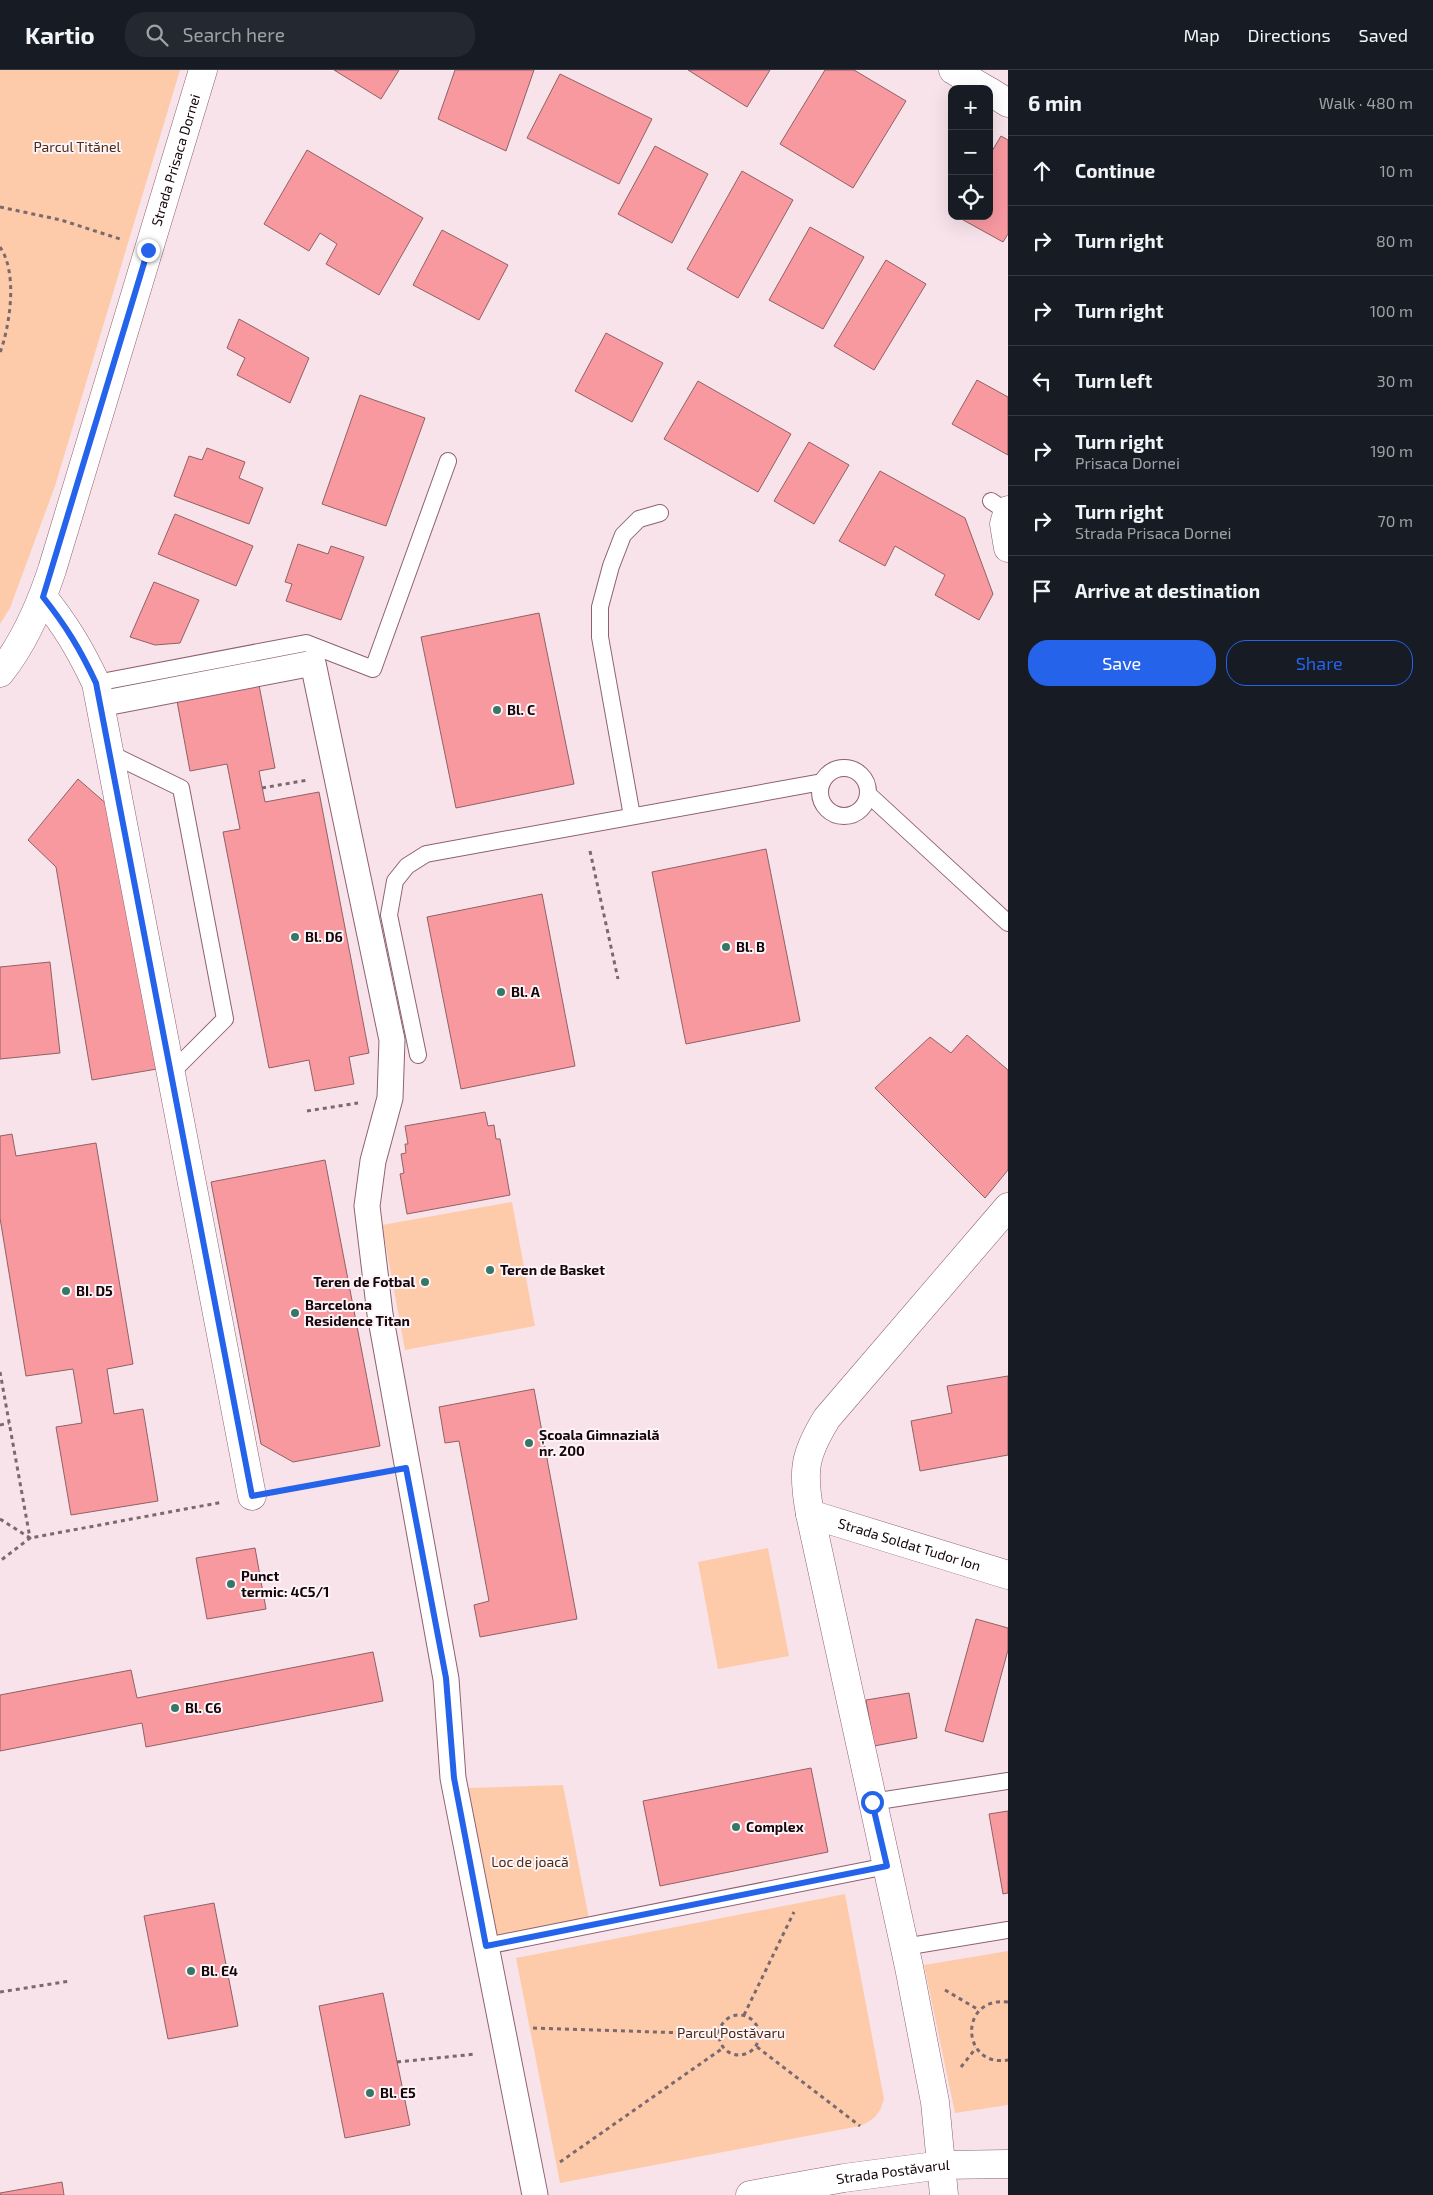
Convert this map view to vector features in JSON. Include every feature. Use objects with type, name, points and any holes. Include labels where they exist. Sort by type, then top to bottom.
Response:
[{"type":"street","name":"Strada Prisaca Dornei","points":[[0,673],[26,631],[43,597],[203,70]]},
{"type":"street","points":[[953,70],[978,85]]},
{"type":"street","points":[[993,93],[1008,102]]},
{"type":"street","points":[[1002,507],[1008,548]]},
{"type":"street","points":[[43,597],[66,626],[80,649],[98,694],[252,1496]]},
{"type":"street","points":[[98,694],[313,663],[392,1040],[390,1098],[373,1161],[367,1206],[380,1314],[406,1468],[446,1678],[454,1778],[534,2188]]},
{"type":"street","points":[[944,2195],[935,2102],[887,1866],[810,1514],[805,1489],[806,1465],[812,1442],[827,1418],[1008,1207]]},
{"type":"street","name":"Strada Soldat Tudor Ion","points":[[810,1514],[1008,1575]]},
{"type":"street","name":"Strada Postăvarul","points":[[750,2195],[844,2178],[942,2166],[1008,2164]]},
{"type":"lane","points":[[98,694],[306,643],[373,669],[448,461]]},
{"type":"lane","points":[[632,816],[600,636],[600,608],[611,566],[623,535],[639,519],[660,512]]},
{"type":"lane","points":[[109,753],[180,788],[224,1019],[172,1072]]},
{"type":"lane","points":[[835,770],[853,770],[862,776],[867,783],[868,794],[860,811],[854,815],[841,815],[833,813],[822,801],[820,794],[822,782],[828,774],[835,770]]},
{"type":"lane","points":[[418,1055],[389,915],[391,893],[395,881],[407,866],[426,854],[822,782]]},
{"type":"lane","points":[[868,794],[1008,923]]},
{"type":"lane","points":[[872,1802],[1008,1781]]},
{"type":"lane","points":[[486,1946],[887,1866]]},
{"type":"lane","points":[[904,1947],[1008,1930]]},
{"type":"path","points":[[0,208],[61,220],[148,250]]},
{"type":"path","points":[[0,247],[6,256],[9,272],[10,311],[0,354]]},
{"type":"path","points":[[262,788],[338,775]]},
{"type":"path","points":[[585,826],[618,979]]},
{"type":"path","points":[[307,1111],[390,1098]]},
{"type":"path","points":[[0,1372],[30,1538]]},
{"type":"path","points":[[0,1425],[9,1423]]},
{"type":"path","points":[[0,1561],[30,1538],[406,1468]]},
{"type":"path","points":[[0,1519],[30,1538]]},
{"type":"path","points":[[744,2015],[808,1882]]},
{"type":"path","points":[[0,1992],[70,1981]]},
{"type":"path","points":[[1008,2002],[997,2001],[983,2007],[973,2019],[970,2029],[972,2039],[983,2056],[992,2060],[1008,2060]]},
{"type":"path","points":[[735,2015],[744,2015],[756,2024],[760,2031],[757,2046],[744,2056],[736,2056],[723,2048],[718,2034],[726,2019],[735,2015]]},
{"type":"path","points":[[397,2062],[504,2039],[718,2034]]},
{"type":"path","points":[[757,2046],[860,2126]]},
{"type":"path","points":[[534,2188],[723,2048]]},
{"type":"green space","name":"Parcul Titănel","points":[[0,70],[180,70],[55,486],[10,608],[0,624]]},
{"type":"green space","points":[[512,1202],[535,1326],[405,1350],[382,1225]]},
{"type":"green space","points":[[768,1548],[789,1656],[718,1669],[698,1562]]},
{"type":"green space","name":"Loc de joacă","points":[[563,1785],[589,1919],[495,1937],[468,1788]]},
{"type":"green space","name":"Parcul Postăvaru","points":[[845,1894],[884,2099],[881,2109],[876,2116],[860,2126],[560,2183],[516,1958]]},
{"type":"green space","points":[[1008,1951],[1008,2105],[955,2113],[924,1965]]},
{"type":"building","points":[[334,70],[399,70],[381,99]]},
{"type":"building","points":[[455,70],[534,70],[506,151],[438,119]]},
{"type":"building","points":[[688,70],[770,70],[747,107]]},
{"type":"building","points":[[825,70],[854,70],[906,101],[853,188],[780,144]]},
{"type":"building","points":[[560,74],[652,119],[619,184],[527,138]]},
{"type":"building","points":[[1001,136],[1008,140],[1008,234],[1003,242],[963,220],[993,220],[993,149]]},
{"type":"building","points":[[655,146],[708,174],[672,243],[618,214]]},
{"type":"building","points":[[307,150],[423,218],[379,295],[326,264],[337,244],[320,233],[309,251],[264,224]]},
{"type":"building","points":[[742,171],[793,200],[738,298],[687,269]]},
{"type":"building","points":[[810,227],[864,257],[823,329],[769,300]]},
{"type":"building","points":[[442,230],[508,265],[479,320],[413,285]]},
{"type":"building","points":[[886,260],[926,284],[874,370],[834,346]]},
{"type":"building","points":[[239,319],[309,358],[290,403],[237,375],[245,358],[227,348]]},
{"type":"building","points":[[606,333],[663,363],[632,422],[575,391]]},
{"type":"building","points":[[977,380],[1008,397],[1008,455],[952,424]]},
{"type":"building","points":[[698,381],[791,434],[758,492],[664,439]]},
{"type":"building","points":[[360,395],[425,418],[386,526],[322,504]]},
{"type":"building","points":[[809,442],[849,465],[814,524],[774,501]]},
{"type":"building","points":[[207,448],[245,462],[239,478],[263,488],[249,524],[174,496],[189,456],[202,460]]},
{"type":"building","points":[[880,471],[965,518],[993,594],[979,620],[935,595],[945,575],[895,546],[885,566],[839,541]]},
{"type":"building","points":[[175,514],[253,546],[236,586],[158,554]]},
{"type":"building","points":[[298,544],[328,554],[331,546],[364,557],[341,620],[286,601],[292,584],[285,582]]},
{"type":"building","points":[[154,582],[199,600],[180,643],[155,645],[130,637]]},
{"type":"building","name":"Bl. C","points":[[539,613],[574,784],[456,808],[421,637]]},
{"type":"building","name":"Bl. D6","points":[[259,685],[275,768],[259,771],[265,802],[319,792],[369,1053],[349,1057],[354,1084],[315,1091],[309,1060],[269,1068],[223,832],[240,829],[227,764],[190,771],[177,701]]},
{"type":"building","points":[[78,779],[110,807],[157,1069],[92,1080],[56,867],[28,840]]},
{"type":"building","name":"Bl. B","points":[[766,849],[800,1021],[686,1044],[652,872]]},
{"type":"building","name":"Bl. A","points":[[542,894],[575,1066],[461,1089],[427,917]]},
{"type":"building","points":[[50,962],[60,1053],[0,1059],[0,967]]},
{"type":"building","points":[[967,1035],[1008,1070],[1008,1170],[985,1198],[875,1088],[930,1037],[951,1053]]},
{"type":"building","points":[[485,1112],[488,1126],[494,1125],[496,1139],[500,1139],[510,1195],[407,1214],[400,1174],[404,1173],[401,1154],[406,1153],[405,1144],[408,1144],[405,1126]]},
{"type":"building","name":"BI. D5","points":[[12,1134],[16,1156],[96,1143],[133,1364],[107,1369],[114,1414],[143,1409],[158,1501],[71,1515],[56,1427],[82,1423],[73,1369],[26,1376],[0,1218],[0,1136]]},
{"type":"building","name":"Barcelona Residence Titan","points":[[325,1160],[380,1446],[293,1462],[261,1444],[211,1182]]},
{"type":"building","points":[[1008,1376],[1008,1455],[920,1471],[911,1421],[952,1413],[947,1386]]},
{"type":"building","points":[[534,1389],[577,1619],[480,1637],[474,1605],[489,1601],[459,1441],[445,1443],[439,1407]]},
{"type":"building","name":"Punct termic: 4C5/1","points":[[255,1548],[266,1609],[207,1619],[196,1558]]},
{"type":"building","points":[[976,1619],[1008,1628],[1008,1650],[983,1742],[945,1731]]},
{"type":"building","name":"Bl. C6","points":[[373,1652],[383,1701],[146,1747],[142,1723],[0,1751],[0,1695],[131,1670],[137,1698]]},
{"type":"building","points":[[909,1693],[917,1738],[874,1746],[866,1700]]},
{"type":"building","name":"Complex","points":[[811,1768],[828,1852],[660,1886],[643,1801]]},
{"type":"building","points":[[1008,1811],[1008,1893],[1003,1894],[989,1814]]},
{"type":"building","name":"Bl. E4","points":[[214,1903],[238,2026],[168,2039],[144,1916]]},
{"type":"building","name":"Bl. E5","points":[[383,1993],[410,2125],[345,2138],[319,2006]]},
{"type":"building","points":[[62,2182],[64,2195],[0,2195],[0,2193]]},
{"type":"place","name":"Bl. C","points":[[497,710]]},
{"type":"place","name":"Bl. D6","points":[[295,937]]},
{"type":"place","name":"Bl. B","points":[[726,947]]},
{"type":"place","name":"Bl. A","points":[[501,992]]},
{"type":"place","name":"Teren de Basket","points":[[490,1270]]},
{"type":"place","name":"Teren de Fotbal","points":[[425,1282]]},
{"type":"place","name":"BI. D5","points":[[66,1291]]},
{"type":"place","name":"Barcelona Residence Titan","points":[[295,1313]]},
{"type":"place","name":"Școala Gimnazială nr. 200","points":[[529,1443]]},
{"type":"place","name":"Punct termic: 4C5/1","points":[[231,1584]]},
{"type":"place","name":"Bl. C6","points":[[175,1708]]},
{"type":"place","name":"Complex","points":[[736,1827]]},
{"type":"place","name":"Bl. E4","points":[[191,1971]]},
{"type":"place","name":"Bl. E5","points":[[370,2093]]},
{"type":"route","points":[[148,250],[43,597],[66,626],[80,649],[96,683],[252,1496],[406,1468],[446,1678],[454,1778],[486,1946],[887,1866],[872,1802]]}]
